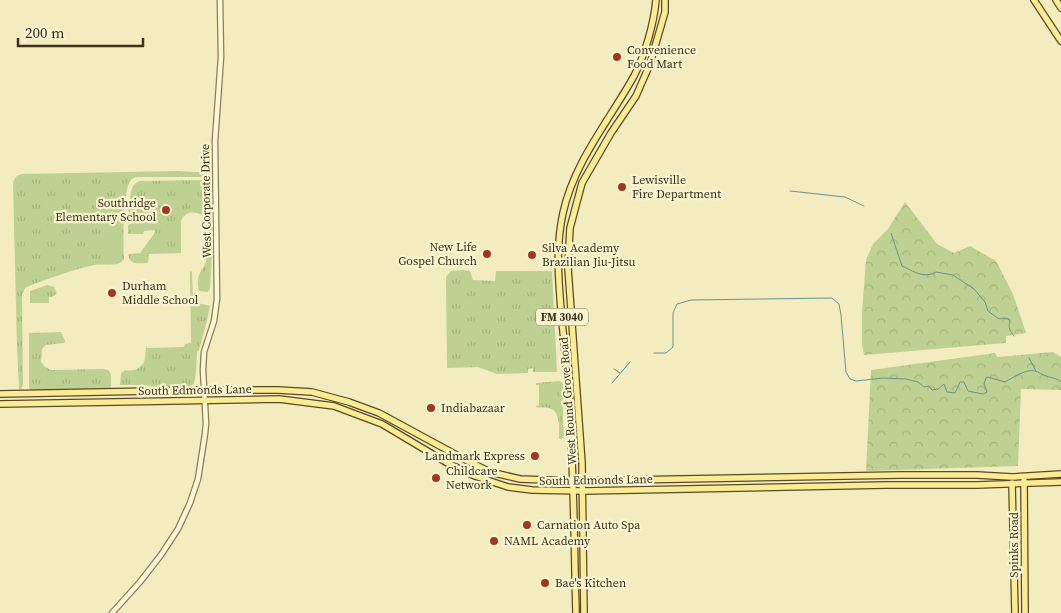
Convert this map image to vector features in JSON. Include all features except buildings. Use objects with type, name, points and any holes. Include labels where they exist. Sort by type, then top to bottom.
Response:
[{"type":"main road","name":"West Round Grove Road","points":[[576,613],[573,481],[569,401],[558,279],[558,245],[563,211],[570,189],[582,163],[642,60],[655,11],[656,0]]},
{"type":"main road","name":"West Round Grove Road","points":[[584,613],[581,433],[568,268],[571,226],[582,183],[611,132],[636,96],[650,64],[665,12],[666,0]]},
{"type":"main road","points":[[1034,0],[1061,41]]},
{"type":"main road","points":[[1057,0],[1061,7]]},
{"type":"main road","name":"South Edmonds Lane","points":[[0,394],[204,390],[312,392],[349,402],[379,413],[490,472],[520,479],[582,481],[855,476],[977,475],[1012,477],[1061,474]]},
{"type":"main road","points":[[116,392],[116,402]]},
{"type":"main road","name":"South Edmonds Lane","points":[[0,404],[288,399],[334,406],[382,424],[449,464],[475,476],[508,487],[532,490],[583,491],[1061,482]]},
{"type":"main road","points":[[416,444],[422,436]]},
{"type":"main road","points":[[487,480],[490,472]]},
{"type":"main road","points":[[853,486],[855,476]]},
{"type":"main road","name":"Spinks Road","points":[[1024,476],[1025,613]]},
{"type":"main road","name":"Spinks Road","points":[[1012,477],[1015,613]]},
{"type":"street","name":"West Corporate Drive","points":[[112,613],[158,560],[169,543],[187,512],[198,479],[206,423],[204,352],[214,322],[217,299],[215,141],[221,57],[220,0]]},
{"type":"green space","points":[[208,172],[209,177],[137,177],[130,181],[126,196],[124,259],[122,262],[79,269],[46,279],[25,288],[22,295],[23,384],[21,389],[19,389],[14,180],[21,174]]},
{"type":"green space","points":[[206,180],[211,185],[212,253],[210,289],[208,292],[199,291],[198,285],[199,276],[207,257],[207,220],[197,213],[186,215],[181,221],[181,253],[149,254],[148,263],[135,263],[129,258],[128,254],[140,253],[155,230],[144,231],[143,234],[128,233],[128,225],[131,224],[131,222],[128,222],[129,206],[134,205],[129,204],[132,190],[137,182]]},
{"type":"green space","points":[[905,202],[937,244],[954,253],[970,246],[996,261],[1013,294],[1026,333],[1006,336],[1006,343],[864,355],[862,313],[866,260],[873,244],[888,229]]},
{"type":"green space","points":[[120,227],[119,250],[97,256],[94,241],[115,237],[115,228]]},
{"type":"green space","points":[[190,271],[192,272],[194,300],[210,306],[197,352],[194,384],[188,387],[155,388],[147,385],[120,385],[121,373],[125,370],[135,370],[143,364],[147,345],[147,348],[184,347],[185,344],[191,343]]},
{"type":"green space","points":[[451,271],[470,271],[473,280],[495,281],[496,271],[552,271],[557,372],[533,372],[533,368],[528,369],[528,373],[497,374],[478,367],[447,368],[446,277]]},
{"type":"green space","points":[[47,285],[54,287],[57,293],[49,297],[49,303],[30,303],[30,291]]},
{"type":"green space","points":[[61,332],[64,343],[46,345],[42,349],[41,362],[45,367],[51,370],[108,370],[111,374],[109,390],[32,391],[29,388],[29,333]]},
{"type":"green space","points":[[1053,352],[1061,357],[1061,390],[1021,389],[1018,466],[866,471],[871,370],[995,353],[997,357]]},
{"type":"green space","points":[[559,381],[563,383],[564,435],[562,439],[559,439],[556,413],[549,408],[536,407],[539,405],[539,385],[536,385],[536,383]]},
{"type":"waterway","points":[[790,191],[845,197],[864,206]]},
{"type":"waterway","points":[[891,233],[902,266],[914,272],[927,275],[936,272],[953,275],[974,289],[985,302],[988,311],[999,319],[1009,319],[1009,326],[1014,336]]},
{"type":"waterway","points":[[654,353],[666,353],[673,347],[673,313],[677,304],[691,300],[832,298],[839,304],[846,372],[850,379],[856,381],[883,378],[906,379],[918,382],[924,387],[929,386],[932,390],[938,389],[944,384],[947,392],[955,393],[960,382],[964,382],[968,391],[983,394],[987,392],[984,384],[988,377],[1005,382],[1027,371],[1036,371],[1061,382]]},
{"type":"waterway","points":[[1029,358],[1036,371]]},
{"type":"waterway","points":[[612,383],[630,362]]},
{"type":"waterway","points":[[614,369],[620,373]]},
{"type":"place","name":"Convenience Food Mart","points":[[617,57]]},
{"type":"place","name":"Lewisville Fire Department","points":[[622,187]]},
{"type":"place","name":"Southridge Elementary School","points":[[166,210]]},
{"type":"place","name":"New Life Gospel Church","points":[[487,254]]},
{"type":"place","name":"Silva Academy Brazilian Jiu-Jitsu","points":[[532,255]]},
{"type":"place","name":"Durham Middle School","points":[[112,293]]},
{"type":"place","name":"Indiabazaar","points":[[431,408]]},
{"type":"place","name":"Landmark Express","points":[[535,456]]},
{"type":"place","name":"Childcare Network","points":[[436,478]]},
{"type":"place","name":"Carnation Auto Spa","points":[[527,525]]},
{"type":"place","name":"NAML Academy","points":[[494,541]]},
{"type":"place","name":"Bae's Kitchen","points":[[545,583]]}]
